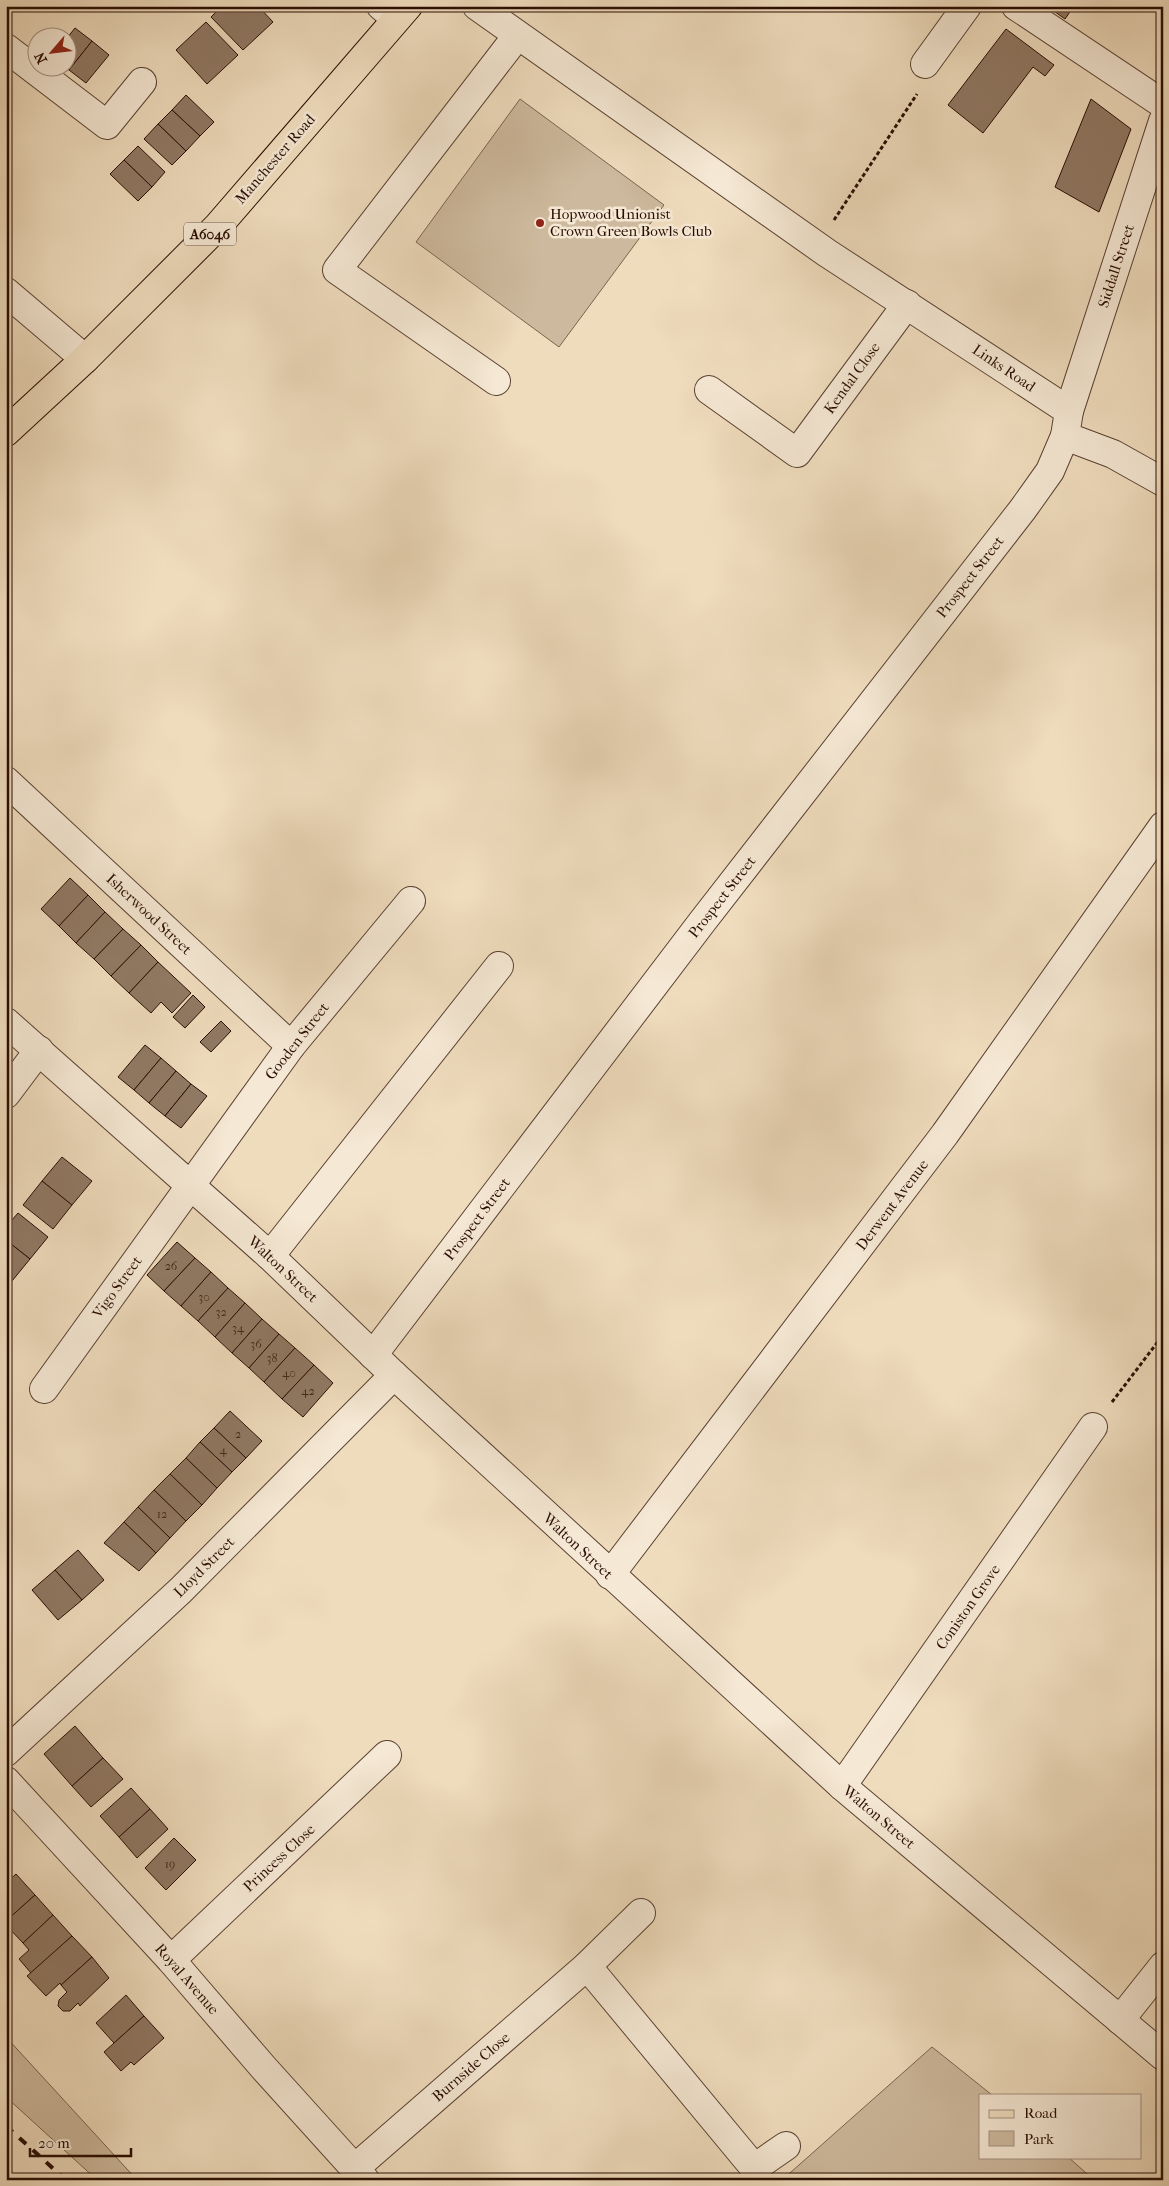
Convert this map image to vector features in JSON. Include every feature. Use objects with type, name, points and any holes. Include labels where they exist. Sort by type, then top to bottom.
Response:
[{"type":"main road","name":"Manchester Road","points":[[6,432],[85,359],[218,226],[395,10]]},
{"type":"street","name":"Links Road","points":[[477,6],[822,249],[907,304],[1067,424],[1113,454],[1163,482]]},
{"type":"street","points":[[925,64],[967,6]]},
{"type":"street","points":[[1016,6],[1163,104]]},
{"type":"street","points":[[496,381],[337,270],[518,36]]},
{"type":"street","points":[[6,48],[106,125],[142,82]]},
{"type":"street","name":"Siddall Street","points":[[1067,424],[1163,120]]},
{"type":"street","points":[[6,292],[85,359]]},
{"type":"street","name":"Kendal Close","points":[[709,390],[797,453],[907,304]]},
{"type":"street","name":"Prospect Street","points":[[373,1355],[702,922],[1023,510],[1050,471],[1067,424]]},
{"type":"street","name":"Isherwood Street","points":[[6,781],[291,1046]]},
{"type":"street","name":"Derwent Avenue","points":[[610,1576],[945,1134],[1163,826]]},
{"type":"street","name":"Gooden Street","points":[[190,1186],[291,1046],[410,901]]},
{"type":"street","points":[[270,1256],[499,966]]},
{"type":"street","name":"Walton Street","points":[[6,1022],[270,1256],[394,1375],[610,1576],[842,1786],[1163,2056]]},
{"type":"street","points":[[6,1094],[39,1050]]},
{"type":"street","name":"Vigo Street","points":[[44,1389],[190,1186]]},
{"type":"street","name":"Lloyd Street","points":[[6,1752],[182,1590],[394,1375]]},
{"type":"street","name":"Coniston Grove","points":[[842,1786],[1093,1428]]},
{"type":"street","name":"Princess Close","points":[[171,1960],[386,1755]]},
{"type":"street","name":"Royal Avenue","points":[[6,1781],[171,1960],[263,2067],[360,2174]]},
{"type":"street","name":"Burnside Close","points":[[360,2174],[587,1966],[641,1913]]},
{"type":"street","points":[[587,1966],[751,2164],[760,2164],[786,2146]]},
{"type":"street","points":[[1120,2020],[1163,1966]]},
{"type":"path","points":[[822,249],[922,86],[925,64]]},
{"type":"path","points":[[1093,1428],[1163,1335]]},
{"type":"green space","name":"Hopwood Unionist Crown Green Bowls Club","points":[[520,99],[664,205],[559,347],[416,242]]},
{"type":"green space","points":[[6,2037],[137,2180],[97,2180],[6,2097]]},
{"type":"green space","points":[[932,2047],[991,2094],[979,2094],[979,2158],[1069,2158],[1094,2180],[782,2180]]},
{"type":"building","points":[[222,6],[258,6],[273,22],[243,50],[211,17]]},
{"type":"building","points":[[1047,6],[1074,6],[1065,19]]},
{"type":"building","points":[[206,22],[238,55],[207,84],[176,50]]},
{"type":"building","points":[[1006,29],[1054,65],[1045,76],[1033,67],[983,133],[948,105]]},
{"type":"building","points":[[78,30],[92,41],[78,59]]},
{"type":"building","points":[[92,41],[109,55],[86,83],[78,77],[78,59]]},
{"type":"building","points":[[186,95],[214,122],[200,136],[172,110]]},
{"type":"building","points":[[1091,99],[1131,129],[1099,212],[1055,187]]},
{"type":"building","points":[[172,110],[200,136],[186,151],[158,124]]},
{"type":"building","points":[[158,124],[186,151],[172,165],[144,139]]},
{"type":"building","points":[[138,146],[165,172],[152,187],[124,160]]},
{"type":"building","points":[[124,160],[152,187],[138,201],[110,174]]},
{"type":"building","points":[[70,878],[88,895],[59,926],[41,909]]},
{"type":"building","points":[[88,895],[105,912],[76,943],[59,926]]},
{"type":"building","points":[[105,912],[123,929],[94,959],[76,943]]},
{"type":"building","points":[[123,929],[141,945],[111,976],[94,959]]},
{"type":"building","points":[[141,945],[158,962],[129,993],[111,976]]},
{"type":"building","points":[[158,962],[191,993],[172,1013],[161,1002],[151,1013],[129,993]]},
{"type":"building","points":[[193,995],[205,1007],[185,1028],[173,1017]]},
{"type":"building","points":[[221,1021],[231,1031],[211,1052],[200,1042]]},
{"type":"building","points":[[145,1045],[161,1058],[134,1090],[118,1077]]},
{"type":"building","points":[[161,1058],[176,1071],[149,1103],[134,1090]]},
{"type":"building","points":[[176,1071],[191,1084],[165,1116],[149,1103]]},
{"type":"building","points":[[191,1084],[207,1096],[181,1128],[165,1116]]},
{"type":"building","points":[[62,1157],[92,1181],[72,1205],[42,1181]]},
{"type":"building","points":[[42,1181],[72,1205],[53,1229],[23,1205]]},
{"type":"building","points":[[18,1213],[48,1237],[30,1259],[6,1240],[6,1227]]},
{"type":"building","points":[[6,1240],[30,1259],[12,1281],[6,1276]]},
{"type":"building","points":[[177,1242],[195,1258],[164,1291],[147,1275]]},
{"type":"building","points":[[195,1258],[211,1272],[181,1306],[164,1291]]},
{"type":"building","points":[[211,1272],[228,1288],[198,1321],[181,1306]]},
{"type":"building","points":[[228,1288],[245,1303],[215,1337],[198,1321]]},
{"type":"building","points":[[245,1303],[262,1319],[232,1353],[215,1337]]},
{"type":"building","points":[[262,1319],[279,1334],[249,1368],[232,1353]]},
{"type":"building","points":[[279,1334],[295,1348],[264,1382],[249,1368]]},
{"type":"building","points":[[295,1348],[314,1365],[282,1399],[264,1382]]},
{"type":"building","points":[[314,1365],[333,1383],[303,1417],[282,1399]]},
{"type":"building","points":[[230,1411],[262,1441],[246,1458],[214,1428]]},
{"type":"building","points":[[214,1428],[246,1458],[232,1472],[200,1442]]},
{"type":"building","points":[[200,1442],[232,1472],[217,1488],[186,1458]]},
{"type":"building","points":[[186,1458],[217,1488],[202,1505],[170,1474]]},
{"type":"building","points":[[170,1474],[202,1505],[186,1521],[154,1490]]},
{"type":"building","points":[[154,1490],[186,1521],[170,1538],[138,1507]]},
{"type":"building","points":[[138,1507],[170,1538],[156,1553],[124,1522]]},
{"type":"building","points":[[124,1522],[156,1553],[139,1571],[104,1543]]},
{"type":"building","points":[[78,1550],[104,1580],[82,1600],[55,1570]]},
{"type":"building","points":[[55,1570],[82,1600],[58,1620],[32,1590]]},
{"type":"building","points":[[75,1726],[103,1758],[72,1786],[44,1754]]},
{"type":"building","points":[[103,1758],[123,1779],[91,1807],[72,1786]]},
{"type":"building","points":[[131,1788],[150,1809],[119,1837],[100,1816]]},
{"type":"building","points":[[150,1809],[168,1829],[137,1858],[119,1837]]},
{"type":"building","points":[[174,1838],[196,1860],[166,1890],[145,1868]]},
{"type":"building","points":[[16,1874],[35,1895],[6,1921],[6,1883]]},
{"type":"building","points":[[35,1895],[53,1915],[23,1943],[6,1925],[6,1921]]},
{"type":"building","points":[[53,1915],[72,1936],[31,1973],[19,1959],[29,1950],[23,1943]]},
{"type":"building","points":[[72,1936],[92,1957],[46,1996],[27,1976]]},
{"type":"building","points":[[92,1957],[109,1978],[80,2006],[78,2003],[70,2011],[63,2011],[58,2006],[59,2000],[67,1992],[61,1985]]},
{"type":"building","points":[[126,1995],[144,2016],[114,2043],[96,2023]]},
{"type":"building","points":[[144,2016],[164,2038],[134,2065],[131,2062],[121,2071],[104,2052]]},
{"type":"railway","points":[[6,2126],[66,2180]]},
{"type":"place","name":"Hopwood Unionist Crown Green Bowls Club","points":[[540,223]]}]
